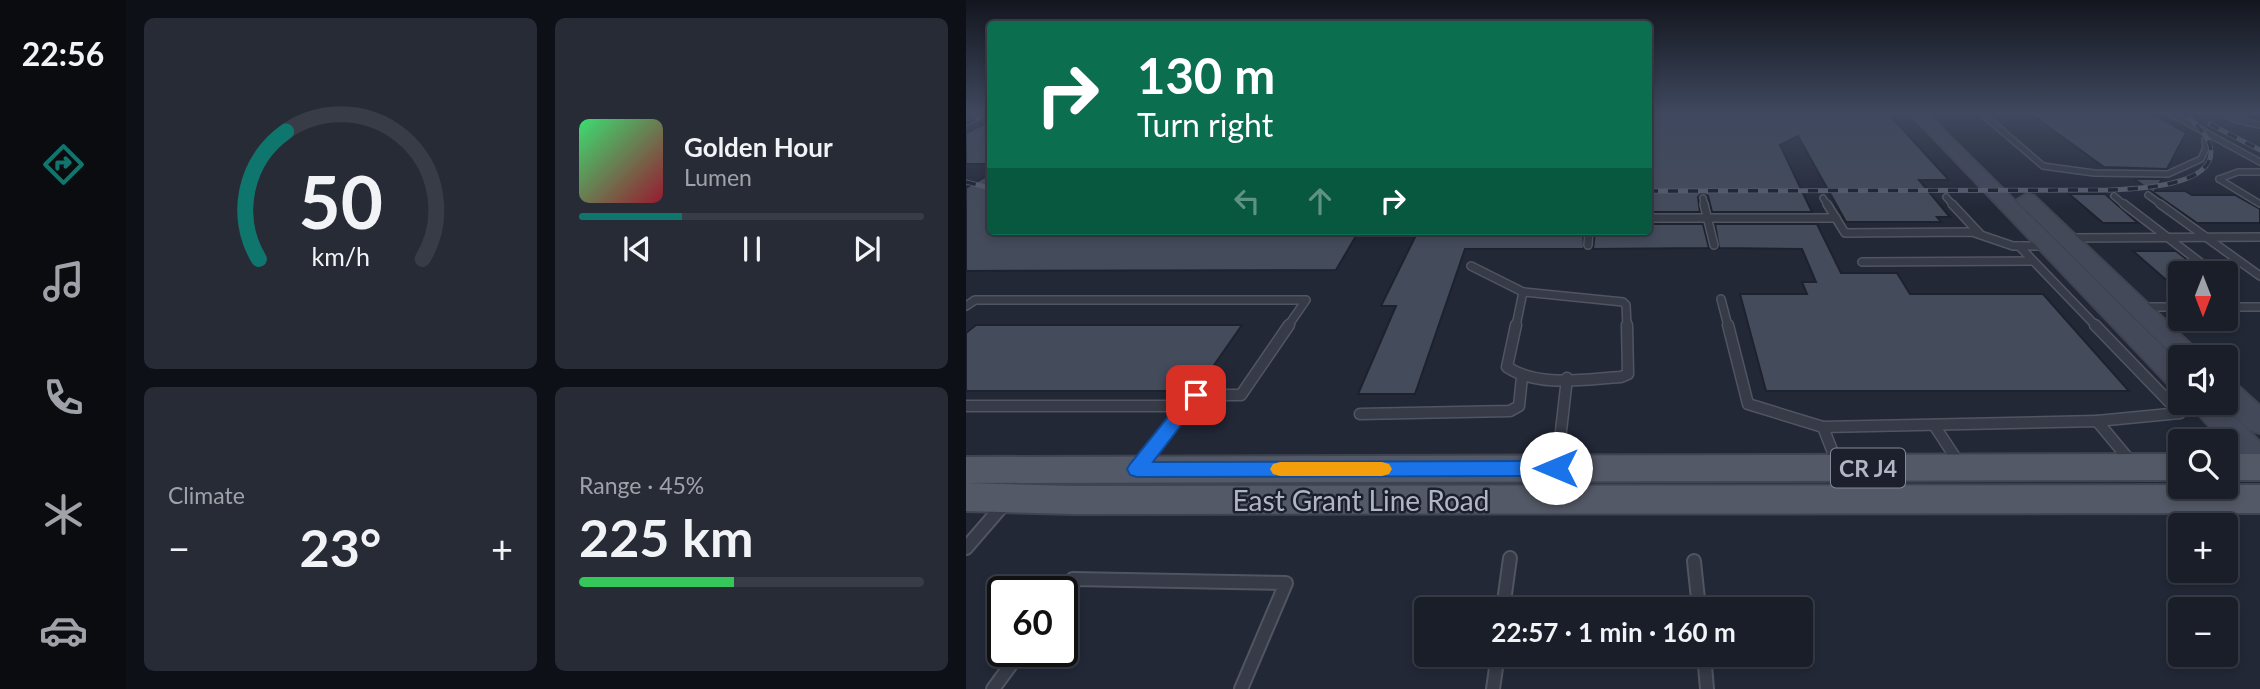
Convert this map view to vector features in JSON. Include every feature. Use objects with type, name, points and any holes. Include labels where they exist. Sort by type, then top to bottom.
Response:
[{"type":"main road","points":[[1947,144],[1993,191],[2055,247],[2138,307],[2178,345]]},
{"type":"main road","points":[[1963,144],[2168,367]]},
{"type":"main road","points":[[2238,402],[2260,423]]},
{"type":"main road","points":[[2215,415],[2260,461]]},
{"type":"main road","name":"East Grant Line Road","points":[[966,497],[1555,484],[1839,468],[2168,467]]},
{"type":"main road","points":[[2238,467],[2260,467]]},
{"type":"main road","name":"East Grant Line Road","points":[[966,470],[1137,469],[1555,484],[2260,499]]},
{"type":"lane","points":[[2018,144],[2043,166],[2094,173],[2168,174],[2201,159],[2204,144]]},
{"type":"lane","points":[[2227,144],[2260,162]]},
{"type":"lane","points":[[2260,172],[2238,172],[2219,179],[2260,204]]},
{"type":"lane","points":[[2148,195],[2260,276]]},
{"type":"lane","points":[[2114,196],[2199,261]]},
{"type":"lane","points":[[1946,197],[1981,235]]},
{"type":"lane","points":[[1703,198],[1714,244]]},
{"type":"lane","points":[[1823,198],[1845,233],[1972,232],[2019,246],[2055,247]]},
{"type":"lane","points":[[1652,218],[1836,218]]},
{"type":"lane","points":[[1588,245],[1589,235]]},
{"type":"lane","points":[[1862,262],[2168,237],[2260,237]]},
{"type":"lane","points":[[2019,246],[2055,247]]},
{"type":"lane","points":[[1721,299],[1748,404],[1823,428],[2098,421],[2180,413],[2055,247]]},
{"type":"lane","points":[[1471,266],[1523,292],[1618,300],[1626,305],[1630,370],[1628,374],[1621,377],[1567,378],[1522,377],[1512,373],[1507,367],[1523,292]]},
{"type":"lane","points":[[966,306],[970,298],[1306,300],[1241,396],[1196,395],[1137,469]]},
{"type":"lane","points":[[2138,307],[2168,307]]},
{"type":"lane","points":[[2238,307],[2260,307]]},
{"type":"lane","points":[[1360,414],[1510,411],[1518,406],[1522,377]]},
{"type":"lane","points":[[1555,484],[1567,378]]},
{"type":"lane","points":[[966,406],[1187,406]]},
{"type":"lane","points":[[2098,421],[2136,467]]},
{"type":"lane","points":[[1934,425],[1961,468]]},
{"type":"lane","points":[[1823,428],[1839,468]]},
{"type":"lane","points":[[966,548],[1009,498]]},
{"type":"lane","points":[[1505,597],[1510,558]]},
{"type":"lane","points":[[1694,561],[1698,597]]},
{"type":"lane","points":[[1078,579],[1286,583],[1241,689]]},
{"type":"lane","points":[[993,689],[1009,667]]},
{"type":"lane","points":[[1493,689],[1496,667]]},
{"type":"lane","points":[[1705,667],[1707,689]]},
{"type":"building","points":[[966,144],[987,144],[987,164],[966,164]]},
{"type":"building","points":[[1652,144],[1782,144],[1812,212],[1712,212],[1708,196],[1702,193],[1698,197],[1700,212],[1652,212]]},
{"type":"building","points":[[1803,144],[1916,144],[1949,180],[1919,180],[1950,217],[1937,217],[1941,222],[1846,222]]},
{"type":"building","points":[[2072,144],[2180,144],[2167,169],[2104,167]]},
{"type":"building","points":[[987,176],[987,235],[1357,235],[1336,270],[966,271],[966,188]]},
{"type":"building","points":[[2134,179],[2162,179],[2155,191],[2185,191],[2192,195],[2235,195],[2260,209],[2260,223],[2197,223]]},
{"type":"building","points":[[2069,194],[2105,194],[2138,223],[2103,223]]},
{"type":"building","points":[[1652,224],[1703,224],[1709,248],[1593,249],[1595,235],[1652,235]]},
{"type":"building","points":[[1715,224],[1817,224],[1841,273],[1897,273],[1910,294],[2043,294],[2129,391],[1766,391],[1740,294],[1807,294],[1802,282],[1816,282],[1802,249],[1719,248]]},
{"type":"building","points":[[1416,235],[1583,235],[1584,249],[1465,249],[1415,394],[1358,394],[1396,306],[1381,306]]},
{"type":"building","points":[[2133,251],[2176,251],[2189,261],[2168,261],[2168,282]]},
{"type":"building","points":[[976,325],[1242,325],[1198,388],[1190,391],[966,391],[966,333]]},
{"type":"railway","points":[[1652,191],[2135,189],[2169,184],[2198,173],[2208,164],[2211,152],[2209,144]]},
{"type":"railway","points":[[2249,144],[2260,150]]},
{"type":"railway","points":[[966,182],[987,187]]},
{"type":"slow traffic","points":[[1280,469],[1382,469]]},
{"type":"route","points":[[1196,395],[1137,469],[1556,468]]}]
